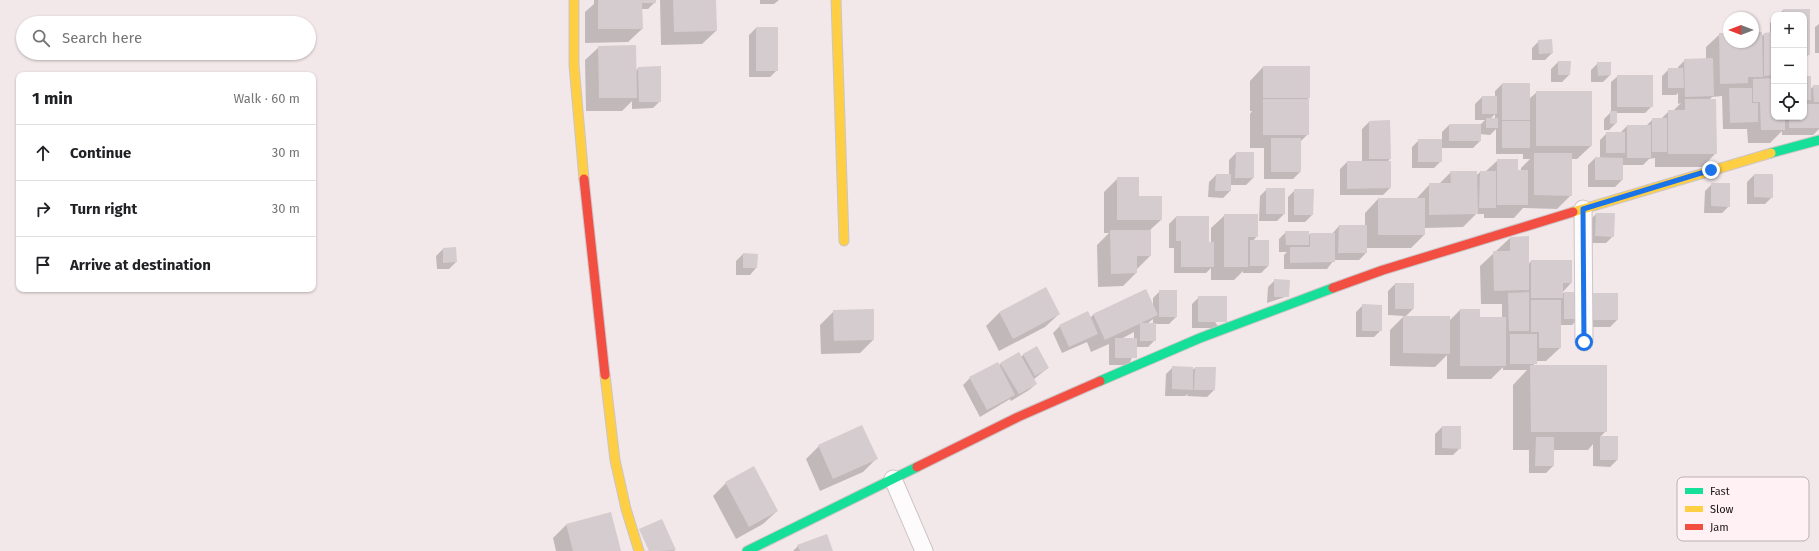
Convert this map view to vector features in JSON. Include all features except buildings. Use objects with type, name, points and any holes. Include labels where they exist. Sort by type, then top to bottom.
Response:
[{"type":"street","points":[[574,0],[574,65],[579,139],[615,460],[638,551]]},
{"type":"street","points":[[836,0],[844,241]]},
{"type":"street","points":[[747,551],[1018,417],[1200,338],[1383,270],[1711,170],[1819,140]]},
{"type":"lane","points":[[1583,209],[1584,342]]},
{"type":"lane","points":[[893,479],[924,551]]},
{"type":"traffic: fast","points":[[1771,153],[1819,140]]},
{"type":"traffic: fast","points":[[1100,381],[1200,338],[1333,288]]},
{"type":"traffic: fast","points":[[747,551],[917,467]]},
{"type":"traffic: slow","points":[[574,0],[574,65],[584,179]]},
{"type":"traffic: slow","points":[[836,0],[844,241]]},
{"type":"traffic: slow","points":[[1573,212],[1771,153]]},
{"type":"traffic: slow","points":[[605,375],[615,460],[626,509],[639,551]]},
{"type":"traffic: jam","points":[[584,179],[605,375]]},
{"type":"traffic: jam","points":[[1333,288],[1383,270],[1573,212]]},
{"type":"traffic: jam","points":[[917,467],[1018,417],[1100,381]]},
{"type":"route","points":[[1584,342],[1583,209],[1711,170]]}]
